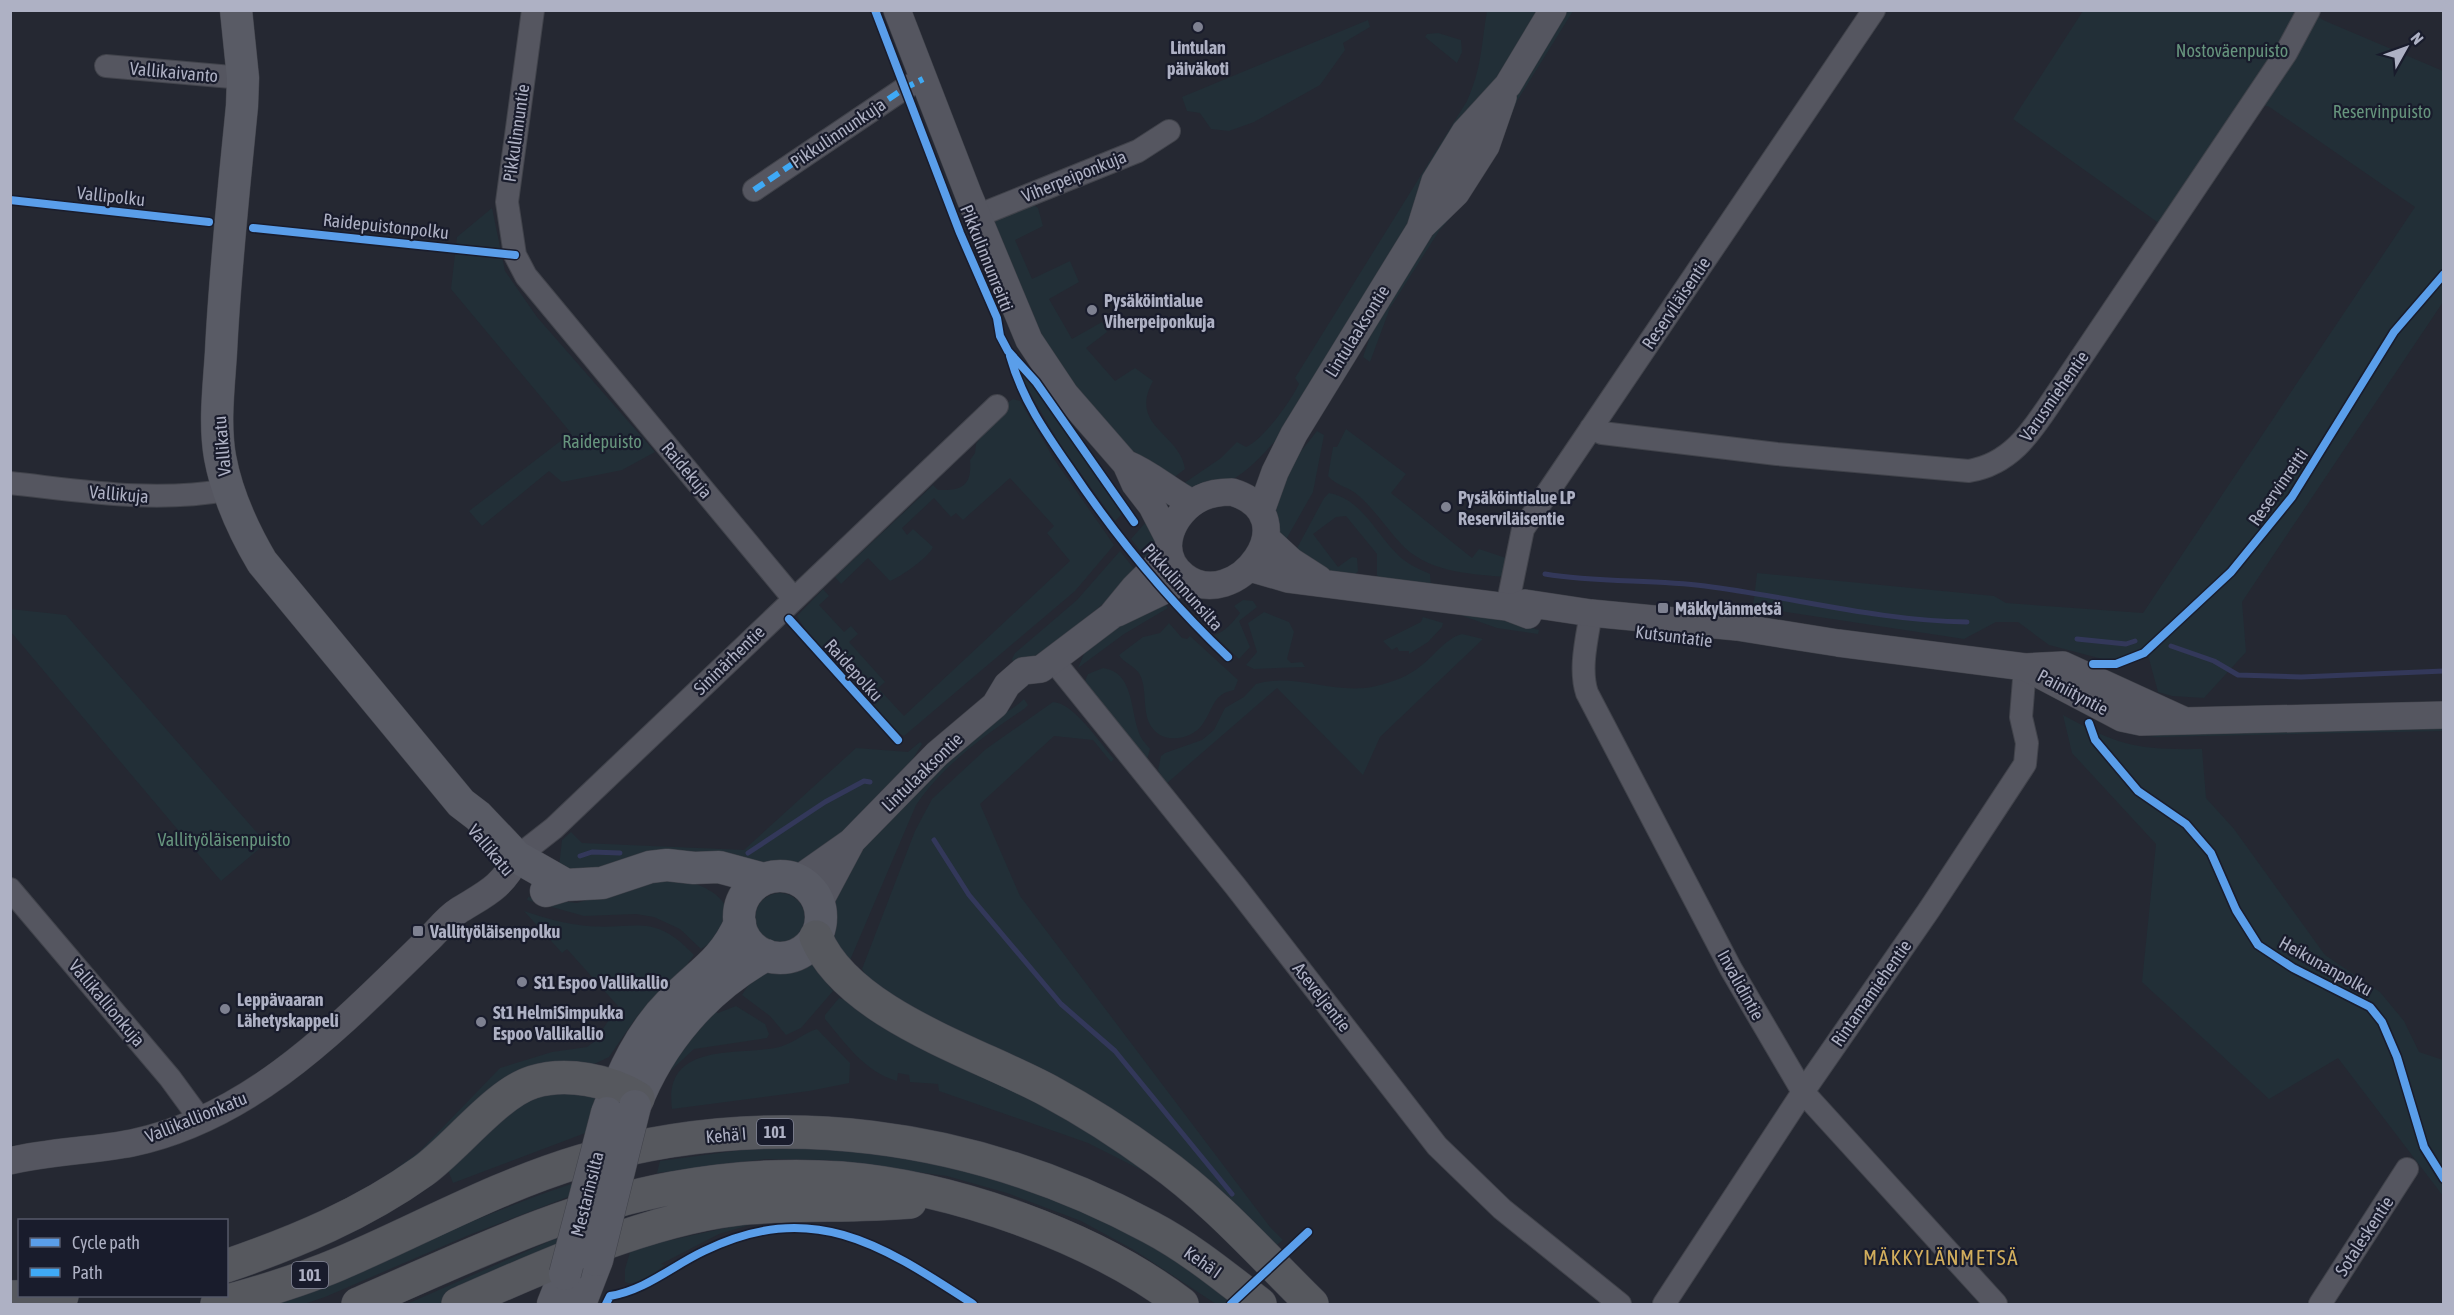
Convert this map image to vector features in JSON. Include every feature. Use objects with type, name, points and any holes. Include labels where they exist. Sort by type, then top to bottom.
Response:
[{"type":"highway","points":[[816,937],[824,955],[836,970],[889,1012],[1049,1091],[1106,1125],[1189,1185],[1264,1253],[1312,1305]]},
{"type":"highway","points":[[228,1265],[330,1226],[389,1194],[425,1169],[519,1087],[545,1079],[591,1080],[624,1101]]},
{"type":"highway","name":"Kehä I","points":[[217,1305],[272,1289],[338,1264],[512,1187],[580,1161],[675,1140],[743,1133],[809,1132],[869,1136],[941,1148],[1005,1163],[1074,1190],[1152,1228],[1212,1267],[1260,1305]]},
{"type":"highway","points":[[358,1305],[528,1232],[604,1205],[673,1188],[765,1177],[840,1178],[951,1198],[1018,1218],[1128,1269],[1182,1305]]},
{"type":"highway","points":[[458,1305],[619,1239],[735,1210],[780,1206],[880,1204],[951,1198]]},
{"type":"main road","name":"Vallikatu","points":[[236,10],[243,78],[219,386],[219,453],[227,490],[248,539],[262,562],[461,803],[478,816],[507,864],[566,885],[602,882],[650,867],[667,865],[694,868],[718,867],[764,879]]},
{"type":"main road","name":"Vallikatu","points":[[694,868],[731,894],[740,914]]},
{"type":"main road","points":[[732,963],[740,914],[750,889],[764,879],[775,876],[797,880],[813,893],[819,903],[820,926],[810,945],[794,955],[775,957],[766,955],[748,942],[740,914]]},
{"type":"main road","points":[[624,1101],[635,1049],[651,1024],[705,986],[732,963],[766,955]]},
{"type":"main road","name":"Mestarinsilta","points":[[580,1305],[597,1260],[624,1101]]},
{"type":"main road","name":"Mestarinsilta","points":[[553,1305],[624,1101]]},
{"type":"street","name":"Pikkulinnuntie","points":[[515,255],[507,202],[533,10]]},
{"type":"street","name":"Pikkulinnunreitti","points":[[897,10],[977,216],[1029,340],[1047,370],[1126,464],[1135,484],[1152,506],[1168,546]]},
{"type":"street","name":"Lintulaaksontie","points":[[1261,511],[1275,472],[1294,434],[1420,229],[1435,181],[1465,132],[1508,85],[1553,10]]},
{"type":"street","name":"Reserviläisentie","points":[[1509,607],[1523,529],[1874,10]]},
{"type":"street","name":"Varusmiehentie","points":[[1591,428],[1602,433],[1690,444],[1969,471],[1993,465],[2006,458],[2027,437],[2060,389],[2286,53],[2309,10]]},
{"type":"street","name":"Vallikaivanto","points":[[105,66],[243,78]]},
{"type":"street","name":"Pikkulinnunkuja","points":[[754,190],[905,88],[923,79]]},
{"type":"street","name":"Viherpeiponkuja","points":[[977,216],[1138,151],[1169,131]]},
{"type":"street","name":"Raidekuja","points":[[515,255],[526,276],[794,599]]},
{"type":"street","name":"Sininärhentie","points":[[507,864],[535,845],[554,828],[997,406]]},
{"type":"street","name":"Lintulaaksontie","points":[[1232,492],[1294,434]]},
{"type":"street","name":"Pikkulinnunreitti","points":[[1126,464],[1146,472],[1168,491],[1192,503]]},
{"type":"street","name":"Vallikuja","points":[[10,483],[147,498],[190,497],[227,490]]},
{"type":"street","points":[[1111,616],[1168,546],[1178,518],[1192,503],[1213,493],[1232,492],[1250,499],[1261,511],[1266,538],[1261,553],[1250,568],[1241,575],[1218,584],[1188,579],[1175,568],[1168,546]]},
{"type":"street","name":"Kutsuntatie","points":[[1266,538],[1291,561],[1326,583]]},
{"type":"street","name":"Kutsuntatie","points":[[1250,568],[1288,579],[1509,607],[1522,613],[1590,619],[1773,646],[1838,643],[2025,667]]},
{"type":"street","points":[[1111,616],[1188,579]]},
{"type":"street","name":"Lintulaaksontie","points":[[797,880],[851,842],[937,754],[995,705],[1007,684],[1023,671],[1047,665],[1111,616]]},
{"type":"street","name":"Invalidintie","points":[[1590,619],[1585,660],[1587,693],[1731,969],[1803,1092],[1996,1305]]},
{"type":"street","name":"Aseveljentie","points":[[1047,665],[1236,886],[1437,1146],[1502,1209],[1620,1305]]},
{"type":"street","name":"Painiityntie","points":[[2025,667],[2063,665],[2183,720],[2444,715]]},
{"type":"street","name":"Rintamamiehentie","points":[[1665,1305],[1803,1092],[1929,910],[2025,764],[2027,743],[2021,717],[2025,667]]},
{"type":"street","name":"Lintulaaksontie","points":[[819,903],[851,842]]},
{"type":"street","name":"Vallikallionkatu","points":[[10,1161],[133,1143],[200,1119],[251,1096],[286,1071],[369,997],[458,912],[477,902],[507,864]]},
{"type":"street","name":"Vallikallionkuja","points":[[10,889],[170,1078],[200,1119]]},
{"type":"street","name":"Sotaleskentie","points":[[2320,1305],[2408,1168]]},
{"type":"green space","points":[[1487,11],[1541,11],[1279,437],[1247,469],[1225,483],[1198,487],[1180,486],[1221,458],[1237,442],[1246,447],[1253,443],[1276,419],[1289,400],[1299,384],[1295,378],[1467,101],[1478,67]]},
{"type":"green space","points":[[1566,11],[1573,11],[1517,101],[1505,131],[1470,196],[1439,231],[1390,308],[1370,362],[1363,357],[1373,328]]},
{"type":"green space","name":"Reservinpuisto","points":[[2083,11],[2310,11],[2323,20],[2443,71],[2443,302],[2242,602],[2246,652],[2204,698],[2172,696],[2158,692],[2148,655],[2140,649],[2132,655],[2110,661],[2049,645],[2018,622],[1996,622],[1964,639],[1753,607],[1757,573],[1994,596],[2006,603],[2143,613],[2415,207],[2268,106],[2243,106],[2160,224],[2013,119]]},
{"type":"green space","points":[[1368,20],[1370,27],[1343,43],[1345,50],[1320,85],[1254,122],[1229,131],[1211,129],[1200,113],[1187,111],[1182,97]]},
{"type":"green space","points":[[1438,33],[1461,40],[1462,52],[1457,63],[1425,37],[1427,34]]},
{"type":"green space","points":[[1032,204],[1038,208],[1043,226],[1015,240],[1032,279],[1070,261],[1079,282],[1049,299],[1072,339],[1102,322],[1107,332],[1086,348],[1115,381],[1135,368],[1153,381],[1147,397],[1147,409],[1151,420],[1181,457],[1185,469],[1168,482],[1135,455],[1062,376],[990,228],[995,219]]},
{"type":"green space","name":"Raidepuisto","points":[[492,208],[505,271],[537,317],[655,452],[622,470],[562,482],[549,471],[482,526],[469,511],[571,433],[451,289],[457,237]]},
{"type":"green space","points":[[1024,374],[1124,512],[1115,521],[1063,449],[1020,376]]},
{"type":"green space","points":[[1013,399],[1020,401],[1054,459],[1114,545],[1075,591],[904,736],[892,729],[808,634],[797,616],[823,589],[829,596],[819,605],[844,632],[851,626],[858,634],[849,642],[885,682],[878,688],[904,716],[1070,561],[1047,533],[1054,526],[1010,478],[963,520],[956,513],[951,517],[934,498],[902,528],[907,535],[913,529],[933,547],[920,561],[895,579],[890,581],[868,558],[841,584],[835,577],[933,485],[938,490],[947,490],[964,485],[969,475],[970,460],[975,453],[976,444],[1007,403]]},
{"type":"green space","points":[[1346,429],[1406,474],[1391,493],[1472,558],[1479,549],[1509,559],[1506,577],[1453,571],[1428,563],[1405,548],[1359,496],[1328,476],[1333,447],[1337,447]]},
{"type":"green space","points":[[1317,431],[1324,435],[1313,492],[1284,543],[1274,522],[1275,497],[1293,462]]},
{"type":"green space","points":[[1329,493],[1351,502],[1360,510],[1398,555],[1409,564],[1430,574],[1431,586],[1381,579],[1377,575],[1377,554],[1346,516],[1336,517],[1313,534],[1338,567],[1352,557],[1357,558],[1358,571],[1354,576],[1334,575],[1295,552],[1324,498]]},
{"type":"green space","points":[[1153,514],[1159,539],[1149,562],[1131,539]]},
{"type":"green space","points":[[1120,551],[1139,575],[1052,645],[1015,668],[1012,659],[1015,653],[1077,600]]},
{"type":"green space","points":[[1161,599],[1168,608],[1124,634],[1078,668],[1087,647]]},
{"type":"green space","points":[[1243,600],[1253,601],[1257,607],[1239,621],[1250,647],[1239,659],[1214,635],[1235,620],[1240,613],[1234,606]]},
{"type":"green space","name":"Vallityöläisenpuisto","points":[[10,609],[66,615],[266,843],[221,881],[11,632]]},
{"type":"green space","points":[[1264,612],[1289,622],[1294,632],[1287,659],[1291,663],[1302,662],[1305,667],[1254,669],[1246,665],[1257,652],[1248,623]]},
{"type":"green space","points":[[1452,612],[1482,615],[1539,630],[1538,634],[1497,628]]},
{"type":"green space","points":[[1423,617],[1443,623],[1442,627],[1428,642],[1409,654],[1409,651],[1399,651],[1397,647],[1392,650],[1383,641],[1421,622]]},
{"type":"green space","points":[[1169,623],[1182,638],[1187,639],[1190,636],[1238,680],[1234,690],[1217,699],[1198,730],[1179,738],[1165,737],[1154,730],[1147,717],[1144,687],[1139,673],[1119,655],[1143,637],[1160,633]]},
{"type":"green space","points":[[1462,634],[1483,639],[1380,737],[1363,775],[1277,688],[1166,784],[1158,770],[1161,756],[1202,740],[1214,730],[1225,708],[1244,697],[1256,684],[1286,681],[1346,688],[1376,686],[1412,672],[1446,643]]},
{"type":"green space","points":[[1103,668],[1113,671],[1126,684],[1139,733],[1150,749],[1147,760],[1085,681],[1088,674]]},
{"type":"green space","points":[[1024,699],[1028,705],[1024,709],[980,740],[952,764],[916,805],[848,965],[831,928],[835,902],[848,873],[868,844],[920,786],[994,721]]},
{"type":"green space","points":[[1053,702],[1061,704],[1078,716],[1114,759],[1111,762],[1093,740],[1054,736],[980,804],[1020,896],[1270,1227],[1283,1240],[1273,1248],[873,988],[862,969],[915,831],[932,799],[986,749]]},
{"type":"green space","points":[[2063,715],[2099,734],[2130,744],[2145,747],[2202,749],[2206,798],[2234,829],[2325,955],[2380,992],[2404,1021],[2419,1052],[2443,1060],[2443,1196],[2338,1058],[2269,1099],[2142,982],[2156,844],[2072,753]]},
{"type":"green space","points":[[2443,724],[2443,731],[2158,737],[2134,735],[2119,730]]},
{"type":"green space","points":[[920,742],[922,744],[903,775],[865,814],[802,864],[586,872],[559,867],[562,840],[571,832],[582,843],[744,850],[856,748],[908,752]]},
{"type":"green space","points":[[683,880],[711,892],[721,900],[726,908],[728,918],[724,928],[716,939],[701,949],[680,929],[654,917],[636,914],[584,916],[527,900],[528,897],[577,903],[643,881]]},
{"type":"green space","points":[[780,893],[798,900],[805,918],[798,936],[780,943],[762,936],[755,918],[762,900]]},
{"type":"green space","points":[[524,911],[579,925],[656,928],[680,942],[694,955],[688,963],[691,968],[638,1015],[609,1057],[459,1128],[365,1191],[420,1151],[500,1068],[552,1052],[587,1047],[595,1041],[618,1006],[567,949],[562,953]]},
{"type":"green space","points":[[815,957],[821,976],[833,991],[801,1028],[786,1035],[770,1016],[742,995],[752,979],[765,969],[796,968]]},
{"type":"green space","points":[[839,998],[866,1006],[1044,1096],[1173,1186],[1088,1143],[939,1091],[938,1084],[910,1082],[909,1075],[898,1073],[897,1081],[875,1071],[856,1056],[825,1019],[825,1015]]},
{"type":"green space","points":[[736,1006],[765,1024],[769,1034],[767,1038],[694,1049],[668,1073],[659,1074],[711,1009],[718,1013]]},
{"type":"green space","points":[[817,1029],[850,1063],[849,1083],[809,1091],[672,1109],[672,1088],[678,1073],[690,1063],[704,1056],[775,1048]]},
{"type":"green space","points":[[555,1087],[599,1098],[588,1132],[453,1183],[445,1162],[506,1110]]},
{"type":"green space","points":[[764,1147],[893,1154],[1011,1182],[1088,1212],[1144,1241],[1192,1272],[1235,1304],[1216,1304],[1134,1250],[1081,1221],[1007,1193],[947,1176],[828,1160],[765,1159],[657,1173],[660,1161]]},
{"type":"green space","points":[[571,1184],[573,1195],[469,1235],[325,1297],[304,1304],[265,1304],[494,1212]]},
{"type":"green space","points":[[752,1222],[753,1224],[719,1234],[661,1264],[665,1265],[641,1281],[625,1282],[625,1269],[631,1249]]},
{"type":"green space","points":[[559,1237],[553,1253],[439,1304],[407,1304]]},
{"type":"waterway","points":[[1545,574],[1585,579],[1705,586],[1901,618],[1967,622]]},
{"type":"waterway","points":[[2077,639],[2126,644],[2135,641]]},
{"type":"waterway","points":[[2171,646],[2214,661],[2238,675],[2301,677],[2444,671]]},
{"type":"waterway","points":[[748,853],[825,802],[864,781],[870,782]]},
{"type":"waterway","points":[[934,840],[969,895],[1061,1004],[1115,1051],[1232,1194]]},
{"type":"waterway","points":[[580,856],[592,852],[620,853]]},
{"type":"marked path","points":[[754,190],[905,88],[923,79]]},
{"type":"cycle path","points":[[875,10],[960,233],[997,318],[1000,336],[1008,351],[1036,382],[1134,522]]},
{"type":"cycle path","name":"Vallipolku","points":[[10,200],[209,222]]},
{"type":"cycle path","name":"Raidepuistonpolku","points":[[253,228],[515,255]]},
{"type":"cycle path","name":"Reservinreitti","points":[[2093,664],[2116,664],[2144,653],[2231,572],[2292,497],[2394,332],[2444,274]]},
{"type":"cycle path","name":"Pikkulinnunsilta","points":[[1010,356],[1021,387],[1035,415],[1106,519],[1164,590],[1228,657]]},
{"type":"cycle path","name":"Raidepolku","points":[[789,619],[898,740]]},
{"type":"cycle path","name":"Heikunanpolku","points":[[2089,723],[2095,740],[2138,791],[2186,824],[2211,853],[2236,910],[2258,945],[2293,968],[2370,1007],[2382,1022],[2397,1057],[2424,1147],[2444,1179]]},
{"type":"cycle path","points":[[606,1304],[610,1296],[635,1289],[704,1251],[743,1236],[779,1229],[813,1229],[845,1236],[877,1247],[908,1263],[973,1304]]},
{"type":"cycle path","points":[[1231,1304],[1308,1232]]},
{"type":"place","name":"Lintulan päiväkoti","points":[[1198,27]]},
{"type":"place","name":"Pysäköintialue Viherpeiponkuja","points":[[1092,310]]},
{"type":"place","name":"Pysäköintialue LP Reserviläisentie","points":[[1446,507]]},
{"type":"place","name":"Mäkkylänmetsä","points":[[1663,608]]},
{"type":"place","name":"Vallityöläisenpolku","points":[[418,931]]},
{"type":"place","name":"St1 Espoo Vallikallio","points":[[522,982]]},
{"type":"place","name":"Leppävaaran Lähetyskappeli","points":[[225,1009]]},
{"type":"place","name":"St1 HelmiSimpukka Espoo Vallikallio","points":[[481,1022]]},
{"type":"district","name":"MÄKKYLÄNMETSÄ","points":[[1941,1257]]},
{"type":"park label","name":"Nostoväenpuisto","points":[[2232,50]]}]
